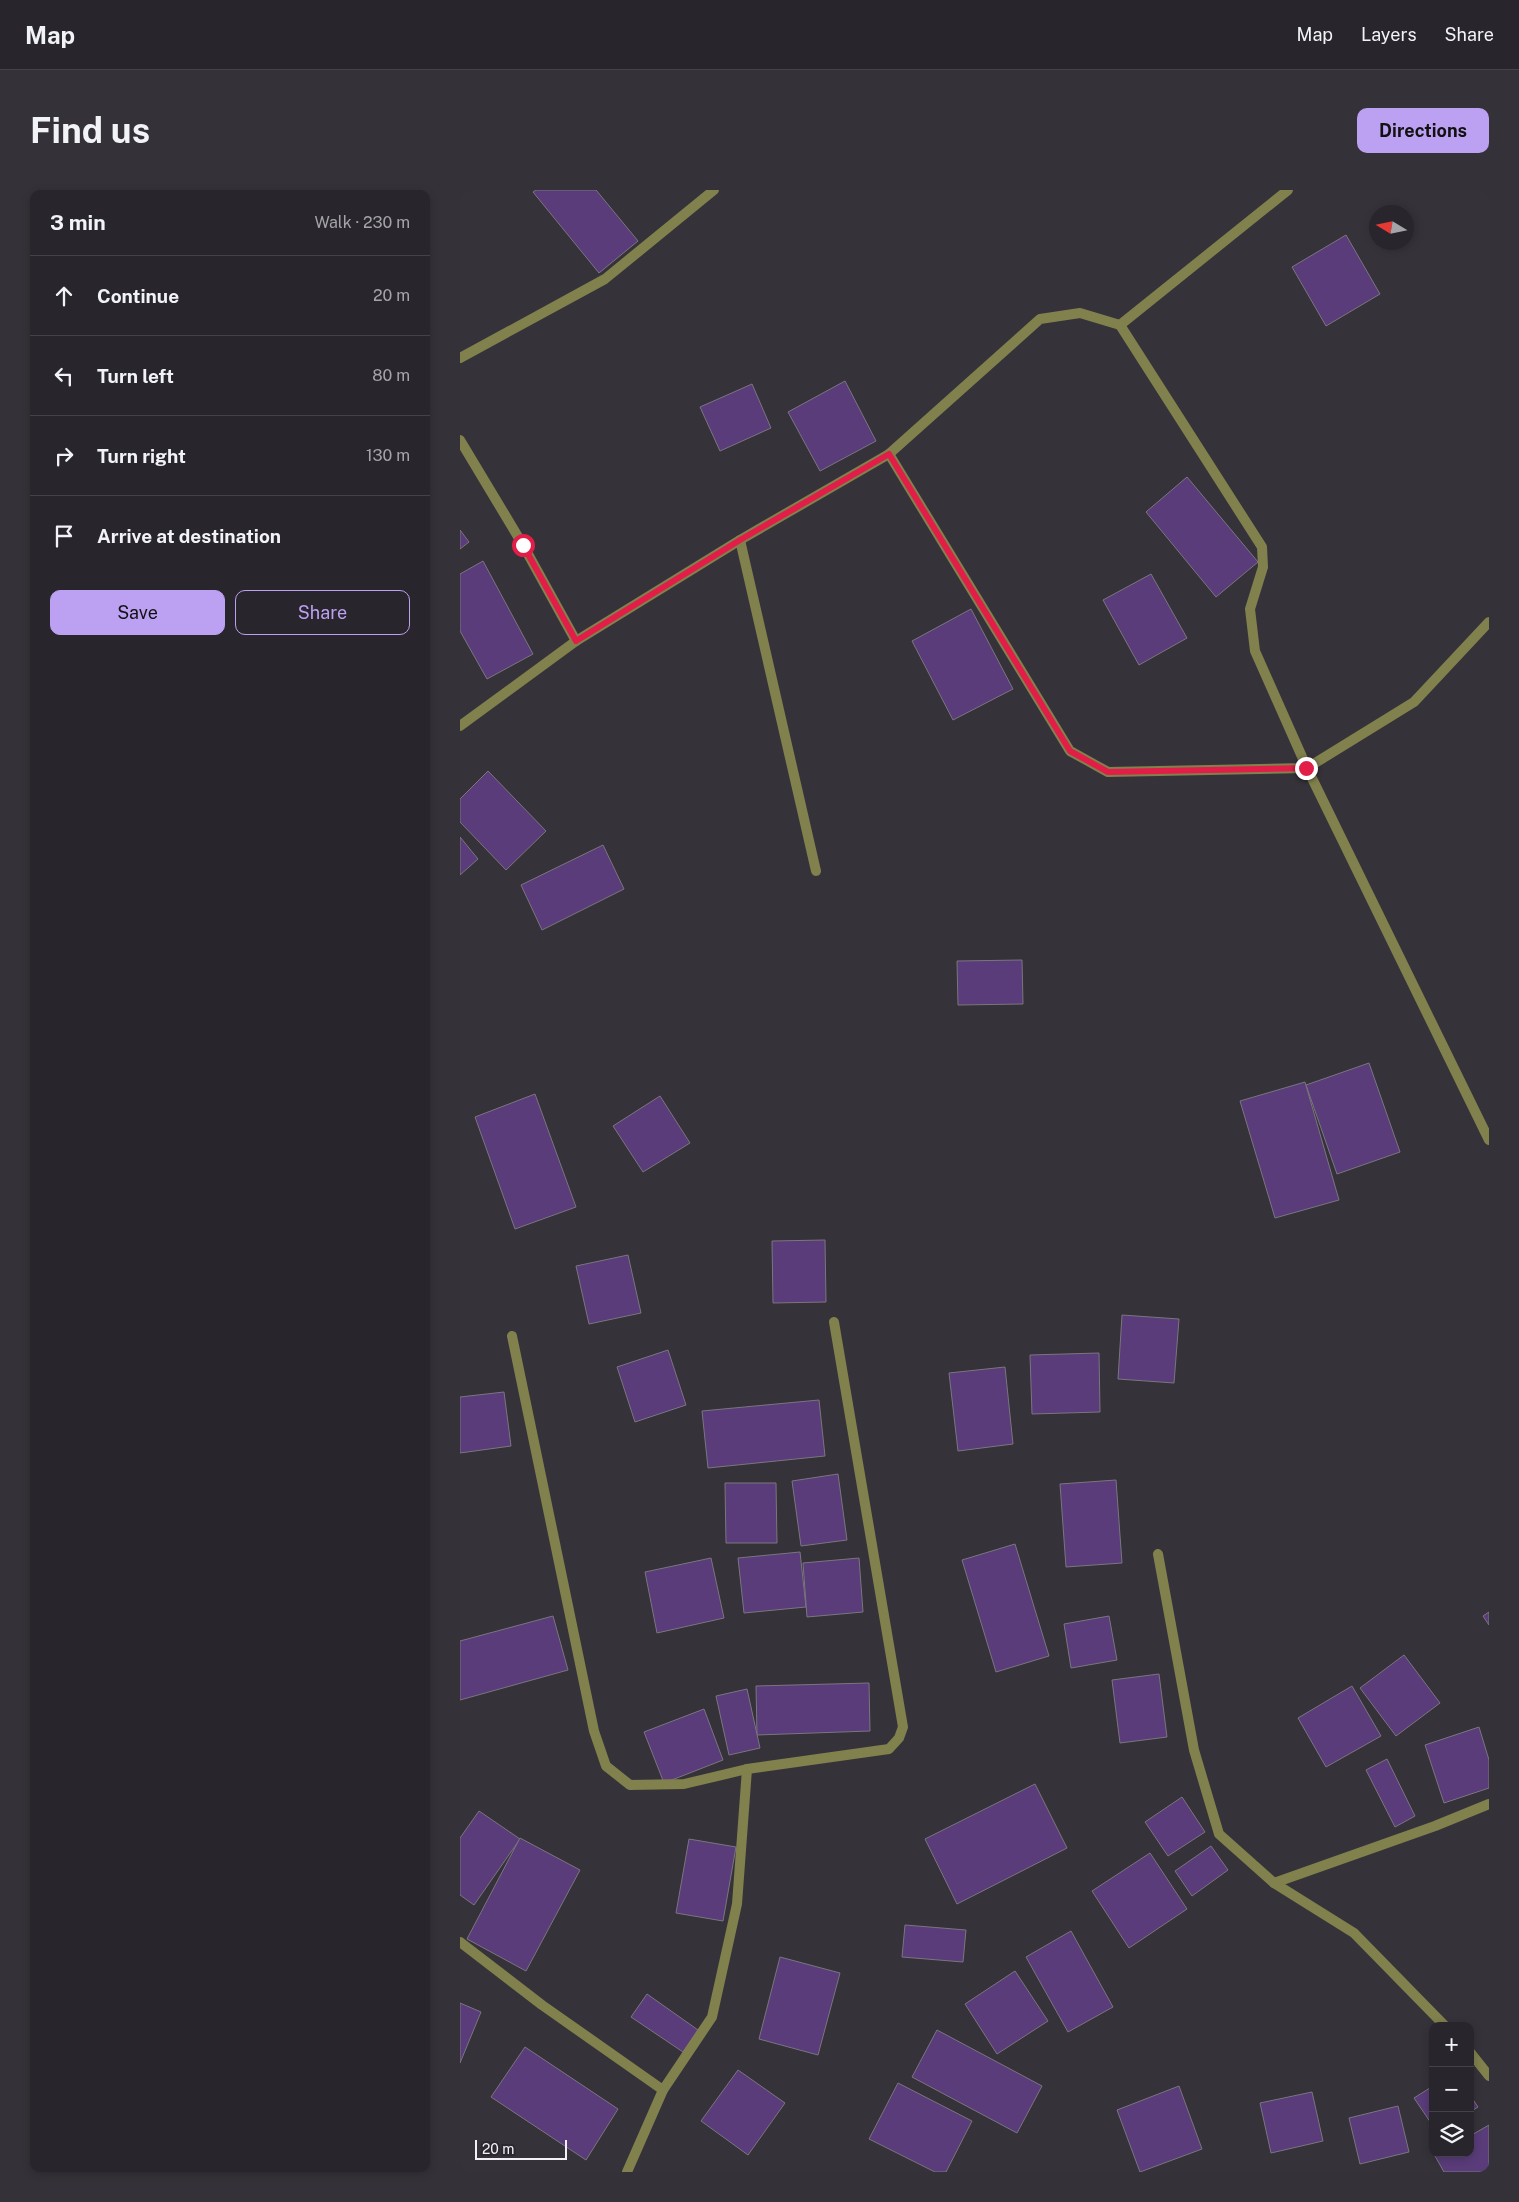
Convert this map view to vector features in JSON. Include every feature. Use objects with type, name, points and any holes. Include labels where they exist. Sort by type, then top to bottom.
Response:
[{"type":"street","points":[[460,358],[604,279],[714,190]]},
{"type":"street","points":[[1120,325],[1288,190]]},
{"type":"street","points":[[460,726],[576,641],[740,540],[889,454],[1040,319],[1080,312],[1120,325],[1262,547],[1264,567],[1250,609],[1255,652],[1306,768],[1489,1140]]},
{"type":"street","points":[[460,440],[523,545],[576,641]]},
{"type":"street","points":[[889,454],[1070,751],[1108,772],[1306,768],[1414,702],[1489,622]]},
{"type":"street","points":[[740,540],[816,871]]},
{"type":"street","points":[[512,1336],[594,1731],[606,1766],[630,1785],[684,1784],[747,1770],[889,1749],[898,1738],[902,1727],[834,1322]]},
{"type":"street","points":[[1158,1554],[1194,1750],[1219,1834],[1274,1883],[1354,1934],[1441,2022]]},
{"type":"street","points":[[626,2172],[663,2090],[712,2017],[737,1904],[747,1770]]},
{"type":"street","points":[[1274,1883],[1435,1826],[1489,1804]]},
{"type":"street","points":[[460,1942],[542,2005],[663,2090]]},
{"type":"street","points":[[1474,2057],[1489,2076]]},
{"type":"building","points":[[536,190],[596,190],[638,241],[599,273],[533,192]]},
{"type":"building","points":[[1346,235],[1380,294],[1326,326],[1292,267]]},
{"type":"building","points":[[845,381],[876,441],[820,471],[788,412]]},
{"type":"building","points":[[752,384],[771,428],[720,451],[700,407]]},
{"type":"building","points":[[1187,477],[1258,562],[1216,597],[1146,512]]},
{"type":"building","points":[[460,530],[469,542],[460,549]]},
{"type":"building","points":[[483,561],[533,654],[487,679],[460,631],[460,574]]},
{"type":"building","points":[[1151,574],[1187,638],[1139,665],[1103,600]]},
{"type":"building","points":[[971,609],[1013,689],[953,720],[912,641]]},
{"type":"building","points":[[488,771],[546,831],[506,870],[460,822],[460,799]]},
{"type":"building","points":[[460,837],[478,859],[460,875]]},
{"type":"building","points":[[603,845],[624,889],[542,930],[521,885]]},
{"type":"building","points":[[1022,960],[1023,1004],[958,1005],[957,961]]},
{"type":"building","points":[[1369,1063],[1400,1152],[1337,1174],[1306,1085]]},
{"type":"building","points":[[1305,1082],[1339,1200],[1275,1218],[1240,1101]]},
{"type":"building","points":[[535,1094],[576,1207],[515,1229],[475,1117]]},
{"type":"building","points":[[660,1096],[690,1143],[643,1172],[613,1126]]},
{"type":"building","points":[[825,1240],[826,1302],[773,1303],[772,1241]]},
{"type":"building","points":[[628,1255],[641,1313],[589,1324],[576,1266]]},
{"type":"building","points":[[1122,1315],[1179,1319],[1174,1383],[1118,1379]]},
{"type":"building","points":[[668,1350],[686,1405],[635,1422],[617,1367]]},
{"type":"building","points":[[1099,1353],[1100,1412],[1032,1414],[1030,1355]]},
{"type":"building","points":[[1005,1367],[1013,1444],[958,1451],[949,1373]]},
{"type":"building","points":[[504,1392],[511,1446],[460,1453],[460,1397]]},
{"type":"building","points":[[819,1400],[825,1456],[708,1468],[702,1411]]},
{"type":"building","points":[[838,1474],[847,1540],[801,1546],[792,1481]]},
{"type":"building","points":[[1116,1480],[1122,1563],[1066,1567],[1060,1484]]},
{"type":"building","points":[[725,1483],[776,1483],[777,1543],[726,1543]]},
{"type":"building","points":[[1015,1544],[1049,1656],[996,1672],[962,1560]]},
{"type":"building","points":[[800,1552],[806,1607],[744,1613],[738,1558]]},
{"type":"building","points":[[711,1558],[724,1618],[657,1633],[645,1572]]},
{"type":"building","points":[[859,1558],[863,1612],[807,1617],[803,1563]]},
{"type":"building","points":[[1489,1612],[1489,1625],[1483,1616]]},
{"type":"building","points":[[553,1616],[568,1670],[460,1700],[460,1641]]},
{"type":"building","points":[[1109,1616],[1117,1660],[1071,1668],[1064,1624]]},
{"type":"building","points":[[1404,1655],[1440,1703],[1396,1736],[1360,1688]]},
{"type":"building","points":[[1159,1674],[1167,1737],[1120,1743],[1112,1680]]},
{"type":"building","points":[[869,1683],[870,1731],[757,1735],[756,1686]]},
{"type":"building","points":[[1352,1686],[1381,1736],[1326,1767],[1298,1718]]},
{"type":"building","points":[[747,1689],[760,1748],[729,1755],[716,1696]]},
{"type":"building","points":[[704,1709],[723,1760],[664,1783],[644,1732]]},
{"type":"building","points":[[1479,1727],[1489,1760],[1489,1788],[1444,1803],[1425,1745]]},
{"type":"building","points":[[1387,1759],[1415,1816],[1395,1827],[1366,1770]]},
{"type":"building","points":[[1035,1784],[1067,1848],[957,1904],[925,1839]]},
{"type":"building","points":[[1182,1797],[1205,1832],[1168,1856],[1145,1822]]},
{"type":"building","points":[[479,1811],[520,1839],[474,1905],[460,1895],[460,1838]]},
{"type":"building","points":[[520,1838],[580,1870],[526,1971],[467,1939]]},
{"type":"building","points":[[689,1839],[736,1847],[723,1921],[676,1913]]},
{"type":"building","points":[[1211,1846],[1228,1870],[1192,1896],[1175,1871]]},
{"type":"building","points":[[1150,1853],[1187,1909],[1129,1948],[1092,1891]]},
{"type":"building","points":[[905,1925],[966,1930],[963,1962],[902,1957]]},
{"type":"building","points":[[1071,1931],[1113,2007],[1068,2032],[1026,1957]]},
{"type":"building","points":[[780,1957],[840,1973],[818,2055],[759,2039]]},
{"type":"building","points":[[1015,1971],[1048,2021],[997,2054],[965,2004]]},
{"type":"building","points":[[647,1994],[698,2030],[683,2052],[631,2017]]},
{"type":"building","points":[[460,2003],[481,2012],[460,2063]]},
{"type":"building","points":[[937,2030],[1042,2086],[1017,2133],[912,2077]]},
{"type":"building","points":[[525,2047],[618,2109],[586,2160],[491,2097]]},
{"type":"building","points":[[738,2070],[785,2103],[748,2155],[701,2121]]},
{"type":"building","points":[[898,2083],[972,2121],[946,2172],[935,2172],[869,2139]]},
{"type":"building","points":[[1179,2086],[1202,2149],[1140,2172],[1117,2110]]},
{"type":"building","points":[[1429,2089],[1429,2120],[1414,2098]]},
{"type":"building","points":[[1312,2092],[1323,2141],[1271,2153],[1260,2103]]},
{"type":"building","points":[[1474,2101],[1478,2107],[1474,2110]]},
{"type":"building","points":[[1398,2106],[1409,2152],[1360,2164],[1349,2118]]},
{"type":"building","points":[[1489,2125],[1489,2172],[1444,2172],[1436,2157],[1474,2157],[1474,2134]]},
{"type":"route","points":[[523,545],[576,641],[740,540],[889,454],[1070,751],[1108,772],[1306,768]]}]
